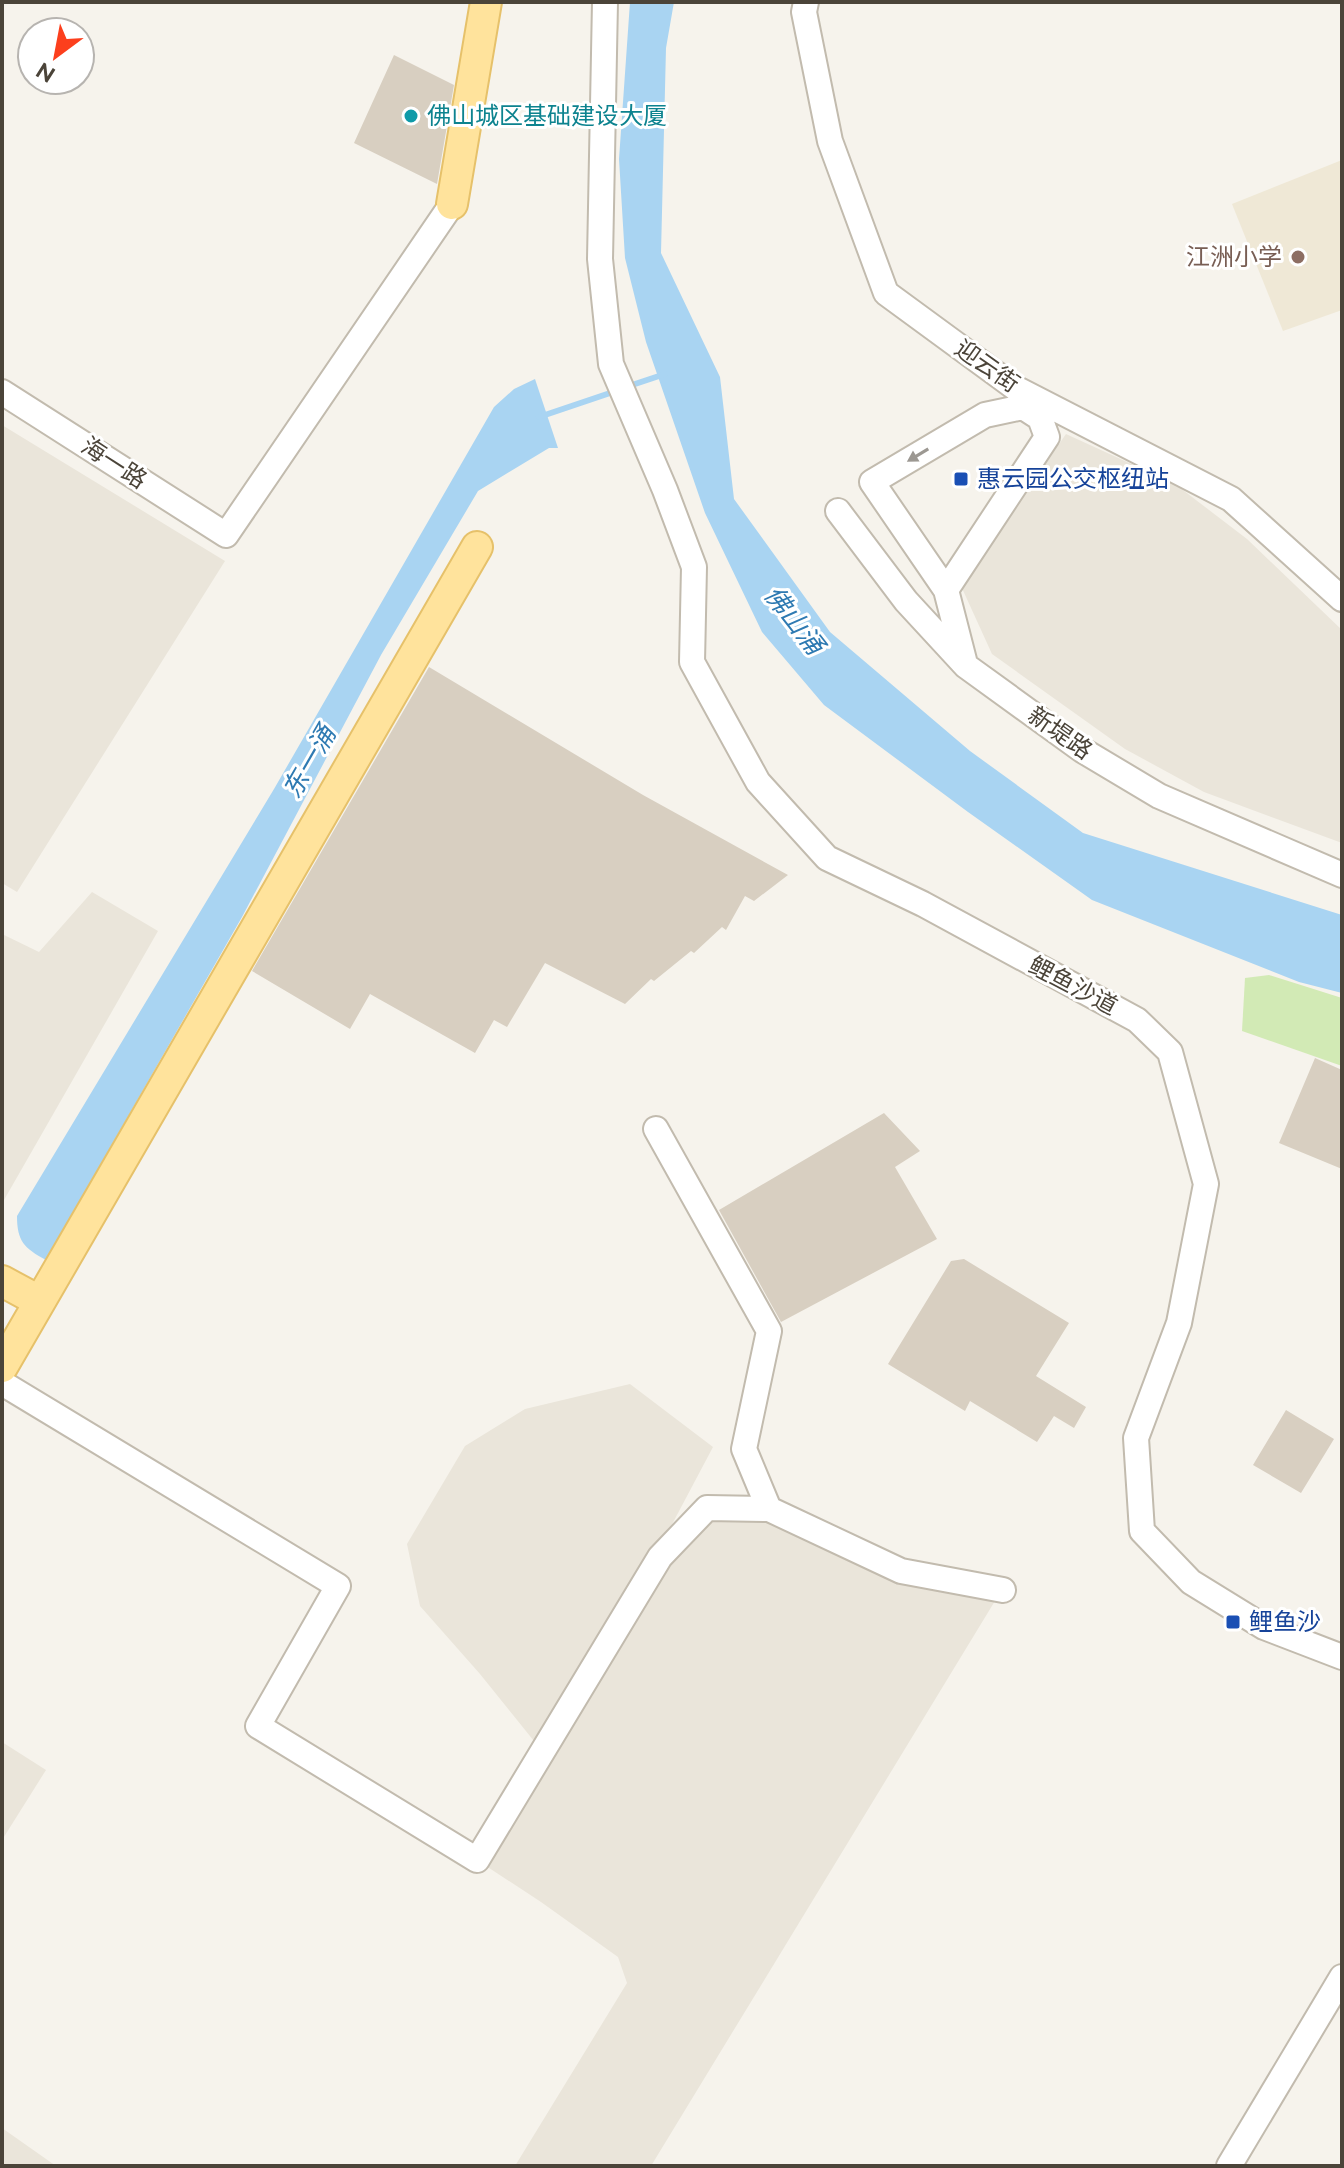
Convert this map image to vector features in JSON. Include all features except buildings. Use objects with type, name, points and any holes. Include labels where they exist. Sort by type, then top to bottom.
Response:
[{"type":"main road","points":[[452,204],[486,2]]},
{"type":"main road","points":[[2,1367],[477,547]]},
{"type":"main road","points":[[2,1281],[39,1301]]},
{"type":"street","name":"鲤鱼沙道","points":[[605,2],[600,259],[611,364],[694,567],[692,662],[758,782],[827,858],[923,904],[1137,1020],[1170,1052],[1206,1184],[1179,1323],[1136,1438],[1142,1531],[1191,1582],[1264,1627],[1342,1657]]},
{"type":"street","name":"迎云街","points":[[806,2],[804,12],[830,141],[886,293],[1017,389],[1231,499],[1342,599]]},
{"type":"street","name":"海一路","points":[[2,392],[226,535],[452,204]]},
{"type":"street","points":[[946,590],[1047,437],[1040,418],[1023,407],[985,415],[872,482],[946,590],[966,666]]},
{"type":"street","name":"新堤路","points":[[838,511],[906,601],[966,666],[1082,750],[1159,796],[1342,875]]},
{"type":"street","points":[[656,1129],[769,1331],[744,1449],[769,1509]]},
{"type":"street","points":[[2,1383],[338,1586],[258,1726],[477,1860],[660,1557],[707,1508],[769,1509],[901,1571],[1003,1590]]},
{"type":"street","points":[[1229,2166],[1342,1977]]},
{"type":"shaded area","name":"江洲小学","points":[[1342,160],[1342,310],[1283,331],[1232,204]]},
{"type":"shaded area","points":[[2,425],[225,561],[17,892],[2,883]]},
{"type":"shaded area","points":[[1066,434],[1175,484],[1247,539],[1342,630],[1342,843],[1204,792],[1125,749],[992,654],[961,586]]},
{"type":"shaded area","points":[[92,892],[158,931],[4,1200],[2,934],[39,952]]},
{"type":"shaded area","points":[[630,1384],[713,1447],[624,1615],[707,1508],[769,1509],[998,1596],[651,2166],[515,2166],[627,1983],[618,1957],[477,1860],[542,1751],[420,1606],[407,1544],[465,1446],[525,1409]]},
{"type":"shaded area","points":[[2,1742],[46,1770],[2,1840]]},
{"type":"shaded area","points":[[2,2128],[56,2166],[2,2166]]},
{"type":"green space","points":[[1269,975],[1342,998],[1342,1066],[1242,1031],[1245,978]]},
{"type":"water","name":"佛山涌","points":[[630,2],[674,2],[666,48],[661,253],[720,377],[734,499],[830,632],[970,751],[1083,833],[1342,915],[1342,993],[1299,982],[1092,900],[824,705],[762,632],[705,513],[646,342],[625,258],[619,159]]},
{"type":"water","points":[[535,379],[558,448],[549,448],[478,491],[381,655],[242,917],[46,1260],[23,1243],[18,1232],[17,1216],[274,789],[494,407],[514,389]]},
{"type":"waterway","name":"东一涌","points":[[626,387],[665,374]]},
{"type":"waterway","name":"东一涌","points":[[539,417],[616,391]]},
{"type":"place","name":"佛山城区基础建设大厦","points":[[411,116]]},
{"type":"place","name":"江洲小学","points":[[1298,257]]},
{"type":"place","name":"惠云园公交枢纽站","points":[[961,479]]},
{"type":"place","name":"鲤鱼沙","points":[[1233,1622]]}]
